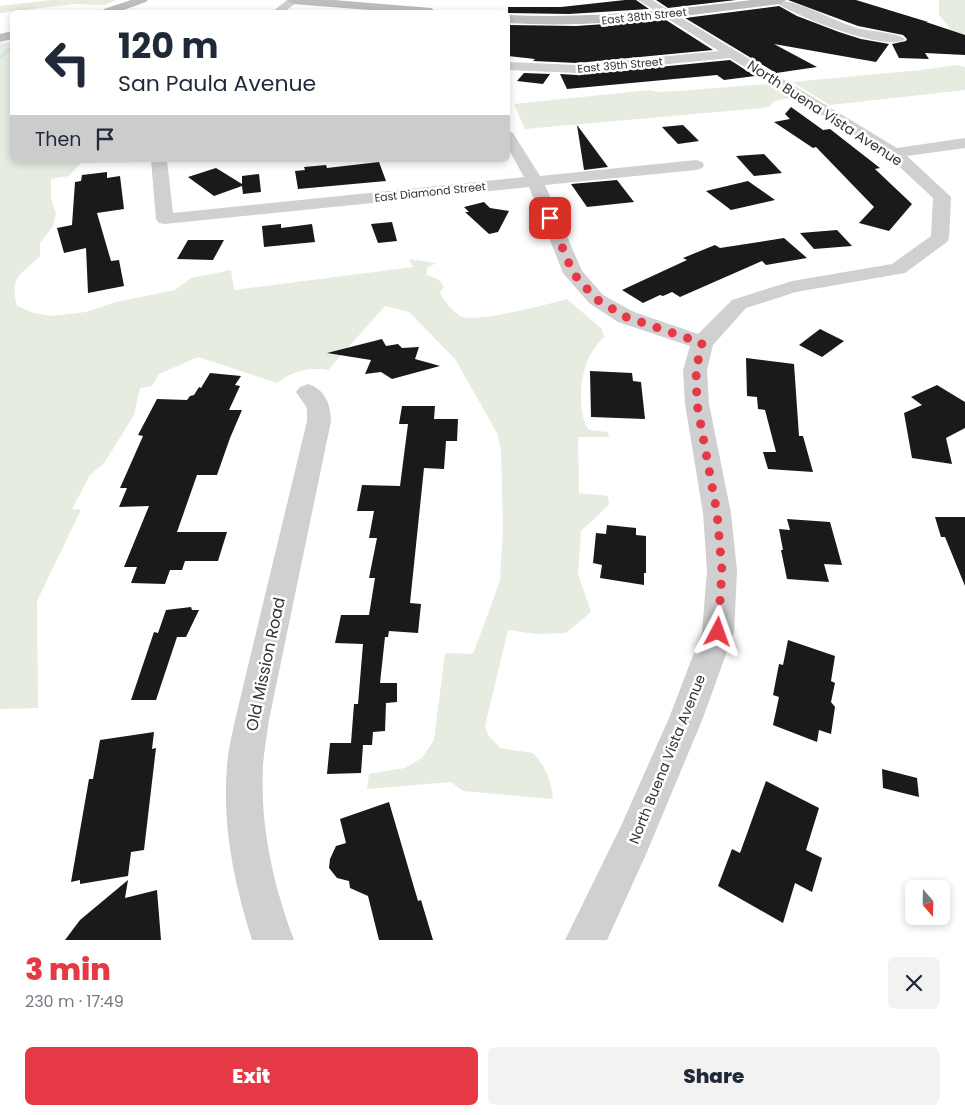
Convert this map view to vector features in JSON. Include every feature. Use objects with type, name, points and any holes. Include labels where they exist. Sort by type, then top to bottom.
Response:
[{"type":"street","points":[[114,10],[142,0]]},
{"type":"street","points":[[280,10],[293,0],[408,10]]},
{"type":"street","name":"North Buena Vista Avenue","points":[[586,940],[638,830],[686,718],[718,632],[722,571],[717,513],[697,404],[696,370],[702,343],[739,304],[792,287],[898,269],[940,238],[942,197],[894,153],[644,0]]},
{"type":"street","points":[[780,0],[845,29],[879,38],[899,39]]},
{"type":"street","name":"East 38th Street","points":[[510,19],[591,21],[780,0]]},
{"type":"street","name":"East 39th Street","points":[[510,66],[577,69],[733,54]]},
{"type":"street","points":[[510,139],[535,181],[573,273],[596,299],[626,317],[702,343]]},
{"type":"street","points":[[894,153],[965,143]]},
{"type":"street","name":"East Diamond Street","points":[[159,162],[165,219],[696,165]]},
{"type":"street","name":"Old Mission Road","points":[[273,940],[253,870],[245,823],[245,765],[252,720],[319,421],[319,406],[308,392]]},
{"type":"shaded area","points":[[50,0],[117,0],[105,5],[73,4],[10,10],[10,12],[0,13],[0,6]]},
{"type":"shaded area","points":[[939,0],[965,0],[965,41],[947,30],[951,29],[939,15]]},
{"type":"shaded area","points":[[10,42],[10,162],[139,162],[81,163],[69,176],[51,179],[51,199],[56,213],[53,226],[40,243],[40,256],[18,277],[15,288],[17,306],[33,313],[52,316],[86,312],[116,302],[175,290],[191,278],[231,270],[234,290],[413,267],[409,259],[436,263],[427,268],[427,275],[438,279],[444,287],[440,292],[443,298],[460,316],[468,318],[495,315],[529,309],[567,299],[602,329],[604,337],[593,350],[585,369],[582,380],[581,402],[582,413],[589,430],[608,432],[609,437],[578,437],[579,493],[608,496],[609,505],[581,531],[578,574],[591,612],[566,633],[536,634],[508,630],[485,726],[488,735],[500,748],[533,753],[547,774],[553,799],[463,791],[451,782],[367,789],[369,774],[405,768],[422,758],[434,740],[445,653],[473,654],[500,581],[503,529],[501,449],[497,433],[455,359],[409,312],[385,306],[328,370],[314,369],[301,371],[289,375],[277,383],[198,357],[159,374],[152,386],[140,388],[134,415],[104,463],[90,475],[72,509],[81,510],[37,601],[38,708],[0,709],[0,43]]},
{"type":"shaded area","points":[[957,65],[965,67],[965,90],[830,105],[792,82],[921,70]]},
{"type":"shaded area","points":[[767,84],[790,98],[774,101],[769,107],[762,108],[525,129],[514,104],[650,90],[660,92]]},
{"type":"building","points":[[636,0],[649,9],[569,14],[510,13],[510,10],[508,10],[508,7],[561,7]]},
{"type":"building","points":[[656,0],[736,0],[668,8]]},
{"type":"building","points":[[788,0],[856,0],[928,22],[926,22],[965,35],[965,55],[925,53],[929,59],[899,58],[892,44],[906,41],[907,39],[903,35],[858,26]]},
{"type":"building","points":[[779,6],[797,16],[839,32],[861,39],[889,44],[876,62],[774,44],[817,67],[776,73],[685,18]]},
{"type":"building","points":[[666,20],[713,50],[577,63],[533,61],[535,59],[510,56],[510,25],[576,26]]},
{"type":"building","points":[[730,60],[755,76],[724,80],[717,75],[567,89],[560,74],[577,75]]},
{"type":"building","points":[[524,73],[550,74],[543,84],[517,81]]},
{"type":"building","points":[[791,107],[823,130],[830,129],[880,168],[875,169],[912,204],[889,231],[859,223],[874,207],[816,147],[813,148],[774,122],[790,119],[785,114]]},
{"type":"building","points":[[577,125],[608,167],[584,170]]},
{"type":"building","points":[[683,125],[699,141],[678,144],[662,127]]},
{"type":"building","points":[[764,154],[782,173],[754,176],[736,156]]},
{"type":"building","points":[[379,162],[386,181],[298,189],[295,171],[305,170],[304,167],[326,165],[327,168]]},
{"type":"building","points":[[216,168],[242,184],[242,176],[259,174],[261,192],[243,194],[242,186],[214,196],[188,177]]},
{"type":"building","points":[[107,172],[107,178],[120,176],[124,209],[97,213],[111,261],[119,260],[124,286],[88,293],[86,248],[64,253],[57,228],[72,225],[75,182],[81,181],[82,175]]},
{"type":"building","points":[[617,180],[634,202],[587,207],[571,184]]},
{"type":"building","points":[[748,181],[775,200],[731,210],[706,191]]},
{"type":"building","points":[[484,202],[490,208],[509,211],[498,232],[489,234],[465,212],[469,212],[464,207]]},
{"type":"building","points":[[392,222],[397,241],[378,243],[371,224]]},
{"type":"building","points":[[281,224],[281,228],[312,224],[315,242],[264,247],[262,226]]},
{"type":"building","points":[[837,230],[852,246],[814,249],[800,233]]},
{"type":"building","points":[[784,238],[807,258],[766,265],[762,261],[680,297],[672,292],[643,303],[622,290],[687,260],[683,258],[715,245],[720,248]]},
{"type":"building","points":[[188,240],[224,240],[213,260],[177,259]]},
{"type":"building","points":[[820,329],[844,341],[822,357],[799,345]]},
{"type":"building","points":[[382,339],[386,346],[398,344],[402,348],[419,347],[415,359],[440,366],[392,379],[381,372],[365,374],[371,360],[327,353]]},
{"type":"building","points":[[746,358],[794,364],[799,436],[803,436],[813,472],[768,469],[763,452],[776,452],[765,410],[758,409],[757,397],[747,396]]},
{"type":"building","points":[[590,371],[632,373],[633,381],[641,382],[645,419],[591,417]]},
{"type":"building","points":[[210,373],[241,376],[235,385],[240,386],[229,410],[242,410],[217,475],[197,475],[177,532],[227,532],[218,561],[185,561],[182,570],[170,570],[165,584],[131,583],[137,567],[124,567],[149,506],[119,507],[127,488],[120,488],[143,436],[138,435],[157,399],[187,400],[190,396],[194,395],[199,387],[201,388]]},
{"type":"building","points":[[937,385],[965,402],[965,428],[946,438],[952,464],[912,458],[904,413],[922,405],[911,397]]},
{"type":"building","points":[[402,406],[435,406],[434,419],[458,419],[457,441],[446,441],[444,469],[424,468],[410,603],[421,604],[418,633],[389,631],[388,637],[385,637],[380,683],[397,683],[397,702],[386,703],[385,731],[373,732],[372,745],[363,745],[361,773],[327,774],[330,743],[351,743],[354,704],[358,704],[363,644],[335,643],[341,615],[369,615],[375,578],[369,578],[377,538],[369,538],[374,511],[357,511],[362,485],[400,486],[408,424],[399,424]]},
{"type":"building","points":[[935,517],[965,517],[965,586],[945,537],[941,537]]},
{"type":"building","points":[[787,519],[830,522],[842,565],[824,564],[829,582],[787,579],[779,529],[790,530]]},
{"type":"building","points":[[607,525],[636,528],[636,535],[646,536],[646,573],[644,573],[644,585],[600,578],[602,565],[593,563],[596,533],[606,534]]},
{"type":"building","points":[[191,607],[192,610],[199,610],[186,637],[177,637],[156,700],[131,700],[154,632],[158,633],[166,610]]},
{"type":"building","points":[[788,640],[835,656],[831,681],[835,683],[831,702],[835,707],[831,734],[819,730],[817,742],[773,725],[779,697],[773,695],[779,664],[783,665]]},
{"type":"building","points":[[154,732],[152,749],[156,748],[144,850],[131,852],[128,876],[80,884],[80,880],[71,882],[89,779],[93,779],[100,740]]},
{"type":"building","points":[[882,769],[917,778],[919,797],[883,788]]},
{"type":"building","points":[[766,781],[819,808],[806,850],[822,858],[812,892],[795,883],[783,923],[718,886],[732,849],[740,853]]},
{"type":"building","points":[[389,802],[418,901],[421,900],[433,940],[379,940],[368,896],[350,888],[349,881],[337,878],[329,868],[330,859],[336,846],[346,843],[340,819]]},
{"type":"building","points":[[128,880],[125,898],[157,890],[161,940],[65,940],[80,920]]},
{"type":"waterway","points":[[0,58],[10,50]]},
{"type":"route","points":[[550,218],[573,273],[596,299],[626,317],[702,343],[696,370],[697,404],[717,513],[722,571],[718,632]]}]
